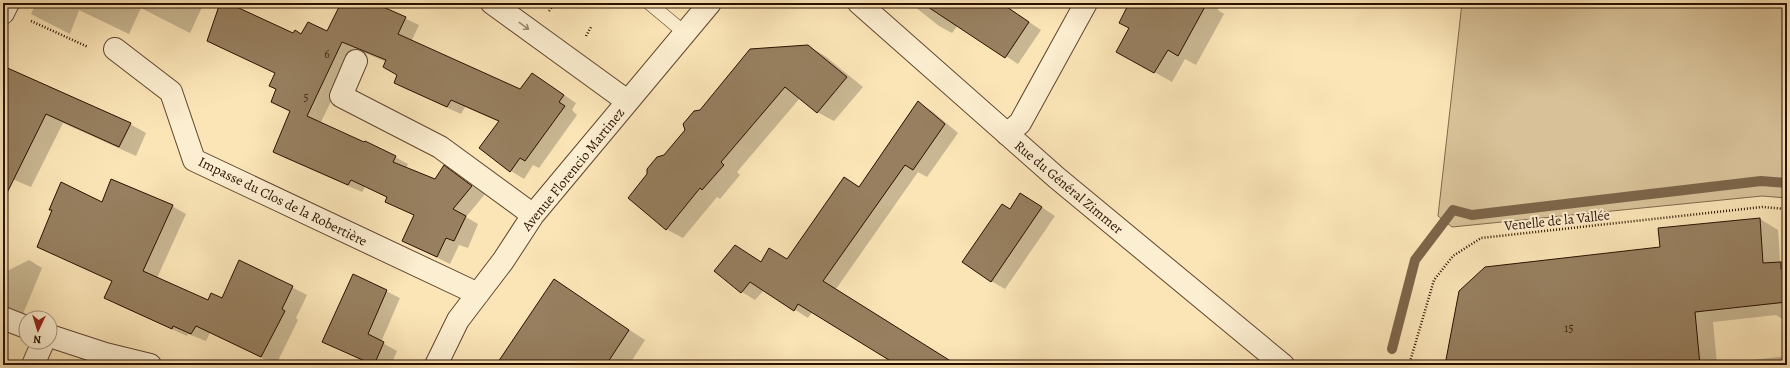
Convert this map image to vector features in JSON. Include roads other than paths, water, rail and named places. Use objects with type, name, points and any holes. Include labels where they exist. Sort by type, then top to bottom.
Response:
[{"type":"street","points":[[492,3],[628,102]]},
{"type":"street","name":"Avenue Florencio Martinez","points":[[436,365],[458,320],[503,261],[533,215],[710,3]]},
{"type":"street","name":"Rue du Général Zimmer","points":[[859,3],[1057,178],[1283,365]]},
{"type":"street","points":[[1007,134],[1020,122],[1086,3]]},
{"type":"street","name":"Impasse du Clos de la Robertière","points":[[115,48],[171,92],[194,160],[478,294]]},
{"type":"street","points":[[356,60],[341,96],[440,147],[533,215]]},
{"type":"street","points":[[3,318],[18,324]]},
{"type":"street","points":[[58,339],[105,354],[150,365]]},
{"type":"street","points":[[33,365],[40,350]]},
{"type":"lane","points":[[649,3],[685,33]]},
{"type":"waterway","points":[[1392,349],[1415,260],[1453,210],[1472,215],[1761,181],[1787,183]]}]
